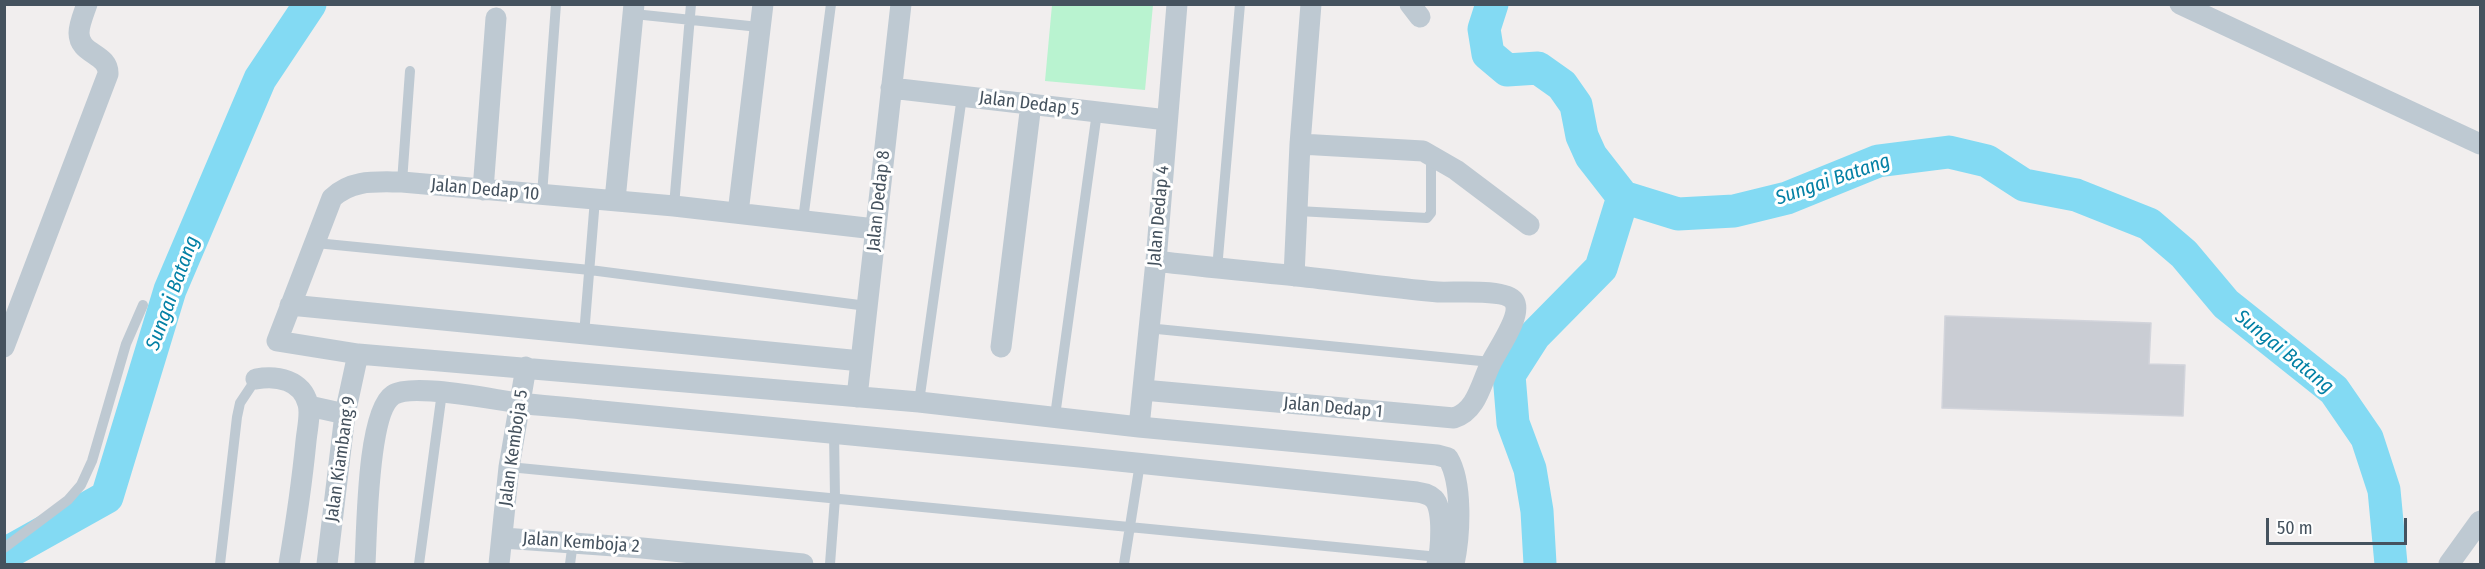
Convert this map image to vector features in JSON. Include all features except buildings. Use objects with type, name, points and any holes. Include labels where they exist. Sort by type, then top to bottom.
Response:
[{"type":"street","points":[[4,347],[108,75],[108,67],[104,61],[84,48],[80,40],[79,32],[87,4]]},
{"type":"street","points":[[738,213],[763,4]]},
{"type":"street","name":"Jalan Dedap 8","points":[[857,397],[901,4]]},
{"type":"street","name":"Jalan Dedap 4","points":[[1139,427],[1147,328],[1156,261],[1177,4]]},
{"type":"street","points":[[1294,276],[1300,144],[1311,4]]},
{"type":"street","points":[[2180,4],[2481,144]]},
{"type":"street","points":[[605,200],[634,9]]},
{"type":"street","points":[[483,190],[496,18]]},
{"type":"street","name":"Jalan Dedap 5","points":[[891,87],[1167,120]]},
{"type":"street","points":[[1001,347],[1031,104]]},
{"type":"street","points":[[1300,144],[1415,150],[1431,155],[1456,170],[1529,225]]},
{"type":"street","name":"Jalan Dedap 10","points":[[358,354],[277,341],[332,198],[339,191],[360,183],[402,182],[674,206],[876,229]]},
{"type":"street","name":"Jalan Dedap 1","points":[[1143,390],[1454,418],[1463,415],[1471,408],[1491,362],[1515,316],[1514,302],[1506,296],[1491,293],[1440,292],[1156,261]]},
{"type":"street","points":[[290,305],[861,361]]},
{"type":"street","points":[[358,354],[919,402],[1139,427],[1437,455],[1448,458],[1455,469],[1458,501],[1443,562]]},
{"type":"street","name":"Jalan Kiambang 9","points":[[327,564],[345,414],[358,354]]},
{"type":"street","name":"Jalan Kemboja 5","points":[[499,564],[509,467],[526,367]]},
{"type":"street","points":[[256,379],[271,376],[298,387],[309,406],[300,500],[289,564]]},
{"type":"street","points":[[365,564],[370,483],[378,418],[384,404],[392,395],[403,390],[442,392],[520,403],[834,432],[1426,494],[1434,499],[1440,509],[1443,562]]},
{"type":"street","points":[[309,406],[345,414]]},
{"type":"street","points":[[300,500],[333,505]]},
{"type":"street","points":[[2449,564],[2481,520]]},
{"type":"street","name":"Jalan Kemboja 2","points":[[502,538],[573,542],[640,556],[803,564]]},
{"type":"lane","points":[[542,195],[556,4]]},
{"type":"lane","points":[[674,206],[691,4]]},
{"type":"lane","points":[[802,220],[831,4]]},
{"type":"lane","points":[[1217,269],[1240,4]]},
{"type":"lane","points":[[634,9],[690,19],[759,27]]},
{"type":"lane","points":[[402,182],[410,71]]},
{"type":"lane","points":[[919,402],[963,96]]},
{"type":"lane","points":[[1054,416],[1097,112]]},
{"type":"lane","points":[[1298,211],[1427,218],[1431,213],[1431,155]]},
{"type":"lane","points":[[584,335],[590,270],[605,200]]},
{"type":"lane","points":[[316,243],[590,270],[867,306]]},
{"type":"lane","points":[[4,548],[68,500],[81,485],[92,461],[126,344],[142,305]]},
{"type":"lane","points":[[1147,328],[1491,362]]},
{"type":"lane","points":[[219,564],[237,417],[240,403],[256,379]]},
{"type":"lane","points":[[419,564],[442,392]]},
{"type":"lane","points":[[830,564],[835,498],[834,432]]},
{"type":"lane","points":[[1124,564],[1140,463]]},
{"type":"lane","points":[[509,467],[835,498],[1443,562]]},
{"type":"lane","points":[[570,564],[573,542]]},
{"type":"green space","points":[[1052,5],[1153,5],[1145,90],[1045,81]]},
{"type":"waterway","name":"Sungai Batang","points":[[14,549],[107,497],[170,290],[260,79],[310,4]]},
{"type":"waterway","name":"Sungai Batang","points":[[1492,4],[1484,29],[1488,54],[1507,70],[1538,68],[1562,85],[1576,105],[1582,136],[1591,156],[1623,197],[1678,214],[1734,211],[1787,198],[1878,161],[1949,152],[1987,161],[2024,185],[2076,195],[2149,224],[2184,254],[2226,304],[2334,390],[2367,438],[2384,490],[2391,564]]},
{"type":"waterway","points":[[1540,564],[1537,511],[1530,469],[1513,423],[1509,375],[1534,336],[1601,268],[1623,197]]}]
